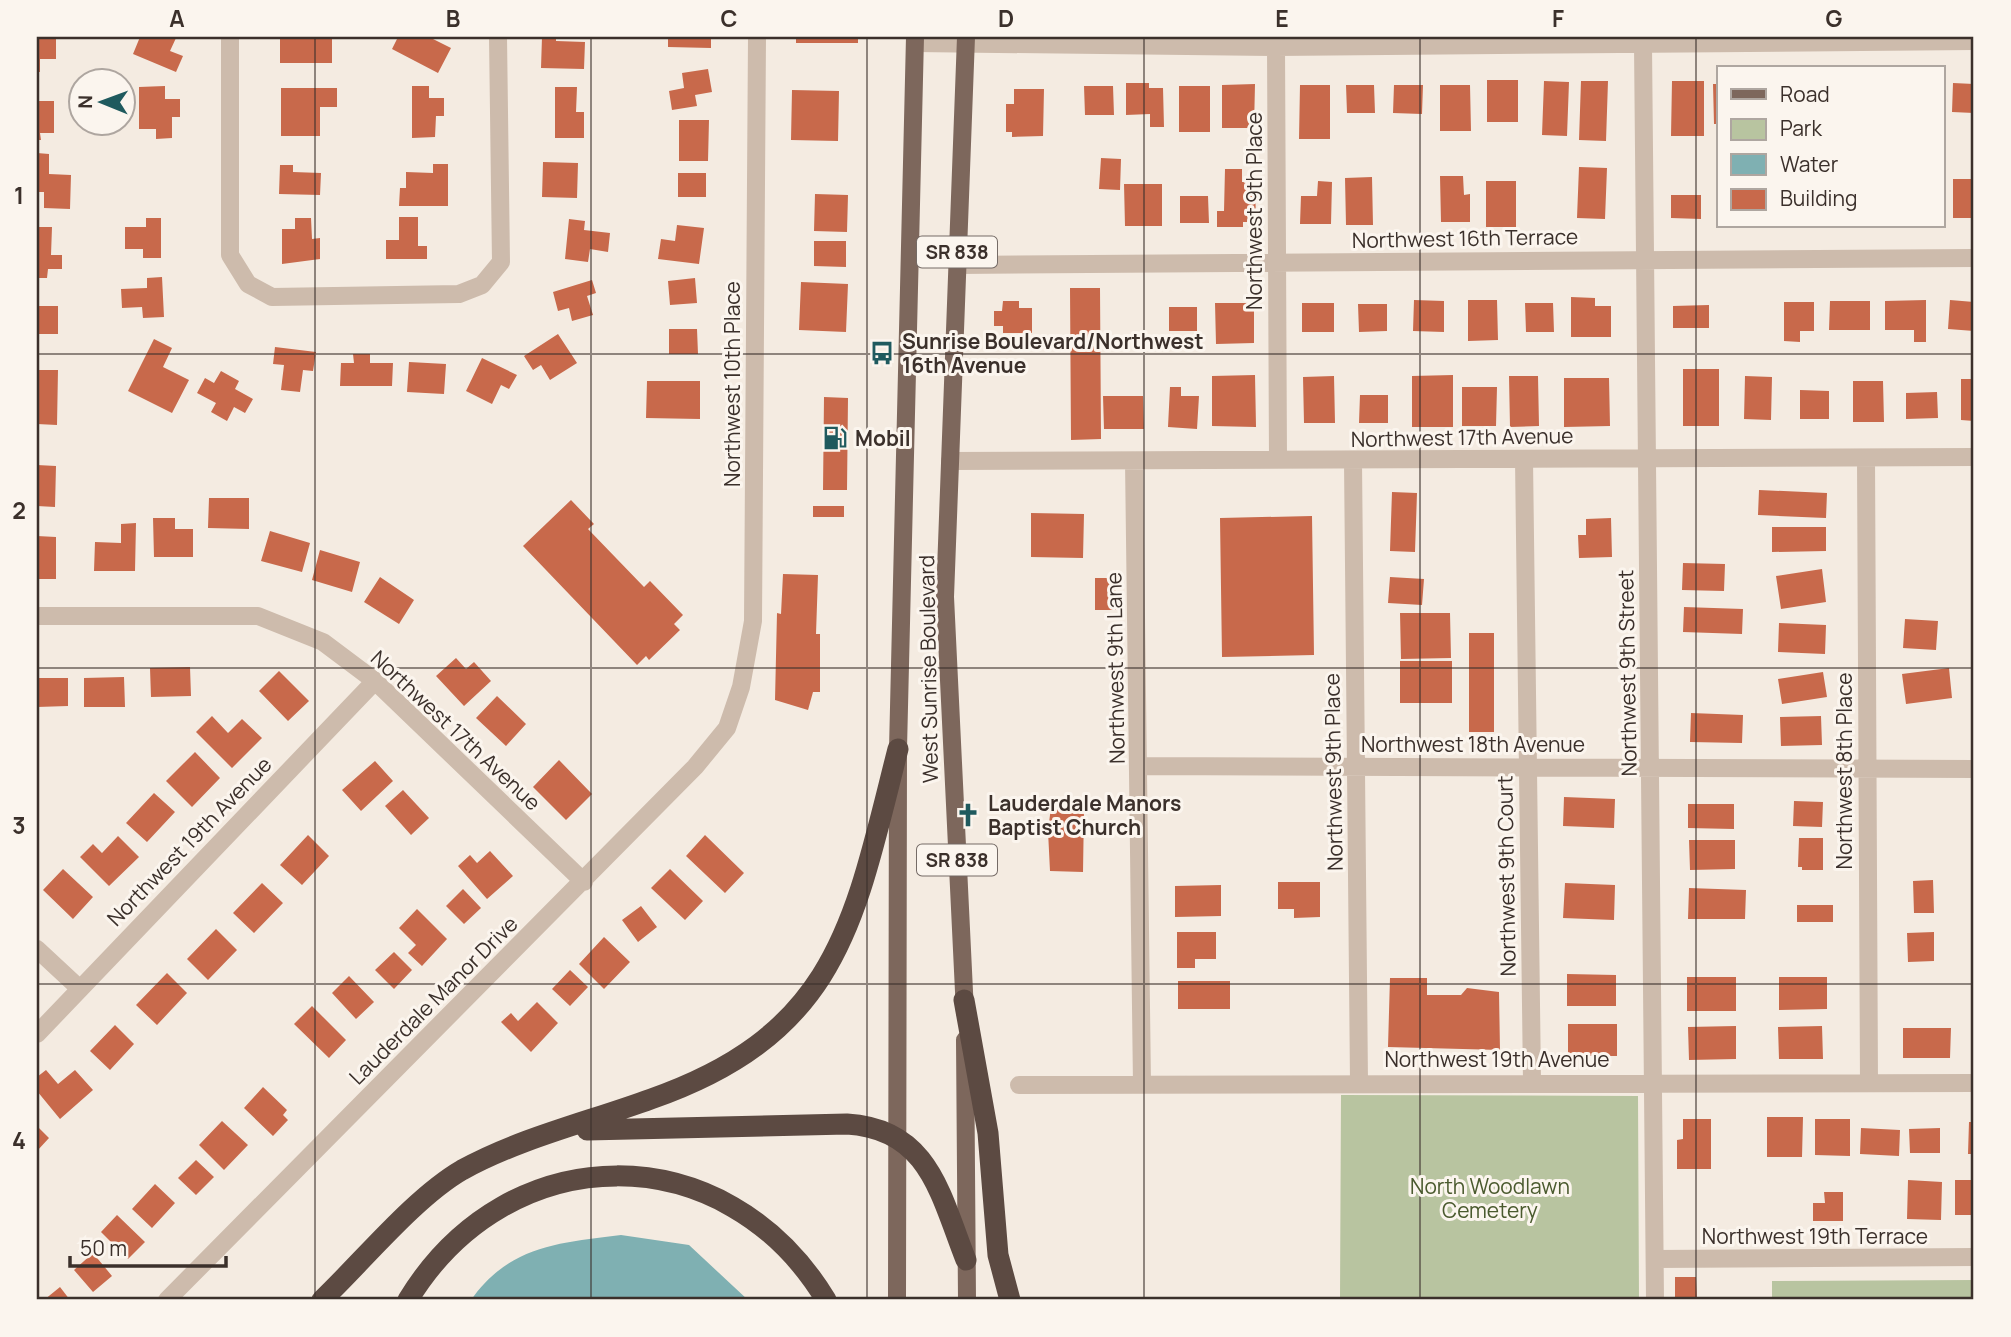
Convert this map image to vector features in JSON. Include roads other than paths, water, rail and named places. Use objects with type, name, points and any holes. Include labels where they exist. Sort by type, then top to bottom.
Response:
[{"type":"highway","points":[[322,1300],[413,1210],[459,1172],[507,1149],[699,1081],[766,1039],[804,1000],[835,957],[853,917],[898,749]]},
{"type":"highway","points":[[964,1000],[988,1133],[998,1255],[1010,1300]]},
{"type":"highway","points":[[557,1132],[639,1127],[868,1125],[898,1135],[914,1150],[935,1182],[967,1260]]},
{"type":"highway","points":[[408,1300],[439,1256],[461,1235],[501,1205],[562,1182],[602,1177],[655,1179],[678,1184],[724,1202],[781,1242],[826,1300]]},
{"type":"main road","name":"West Sunrise Boulevard","points":[[897,1300],[898,749],[915,40]]},
{"type":"main road","name":"West Sunrise Boulevard","points":[[966,40],[945,597],[964,1000],[967,1300]]},
{"type":"street","points":[[230,37],[230,255],[248,284],[271,297],[459,294],[482,285],[501,262],[498,37]]},
{"type":"street","name":"Northwest 10th Place","points":[[727,728],[741,687],[753,621],[757,37]]},
{"type":"street","points":[[915,40],[1276,47],[1974,41]]},
{"type":"street","name":"Northwest 9th Street","points":[[1643,45],[1642,258],[1651,768],[1655,1300]]},
{"type":"street","name":"Northwest 9th Place","points":[[1276,47],[1278,458]]},
{"type":"street","name":"Northwest 16th Terrace","points":[[957,265],[1642,258],[1974,258]]},
{"type":"street","name":"Northwest 17th Avenue","points":[[950,461],[1974,457]]},
{"type":"street","name":"Northwest 8th Place","points":[[1866,458],[1869,1083]]},
{"type":"street","name":"Northwest 9th Court","points":[[1524,459],[1532,1082]]},
{"type":"street","name":"Northwest 9th Lane","points":[[1134,461],[1142,1085]]},
{"type":"street","name":"Northwest 9th Place","points":[[1353,461],[1359,1082]]},
{"type":"street","name":"Northwest 17th Avenue","points":[[37,616],[258,616],[323,642],[375,681],[584,881]]},
{"type":"street","name":"Northwest 19th Avenue","points":[[37,1034],[375,681]]},
{"type":"street","name":"Lauderdale Manor Drive","points":[[167,1300],[584,881],[695,767],[727,728]]},
{"type":"street","name":"Northwest 18th Avenue","points":[[1140,766],[1974,769]]},
{"type":"street","points":[[37,949],[79,988]]},
{"type":"street","name":"Northwest 19th Avenue","points":[[1019,1085],[1359,1082],[1974,1083]]},
{"type":"street","name":"Northwest 19th Terrace","points":[[1655,1259],[1974,1257]]},
{"type":"water","points":[[621,1235],[689,1245],[748,1300],[471,1300],[486,1282],[519,1257],[557,1245]]},
{"type":"place","name":"Sunrise Boulevard/Northwest 16th Avenue","points":[[882,353]]},
{"type":"place","name":"Mobil","points":[[835,438]]},
{"type":"place","name":"Lauderdale Manors Baptist Church","points":[[968,815]]},
{"type":"park label","name":"North Woodlawn Cemetery","points":[[1490,1198]]}]
